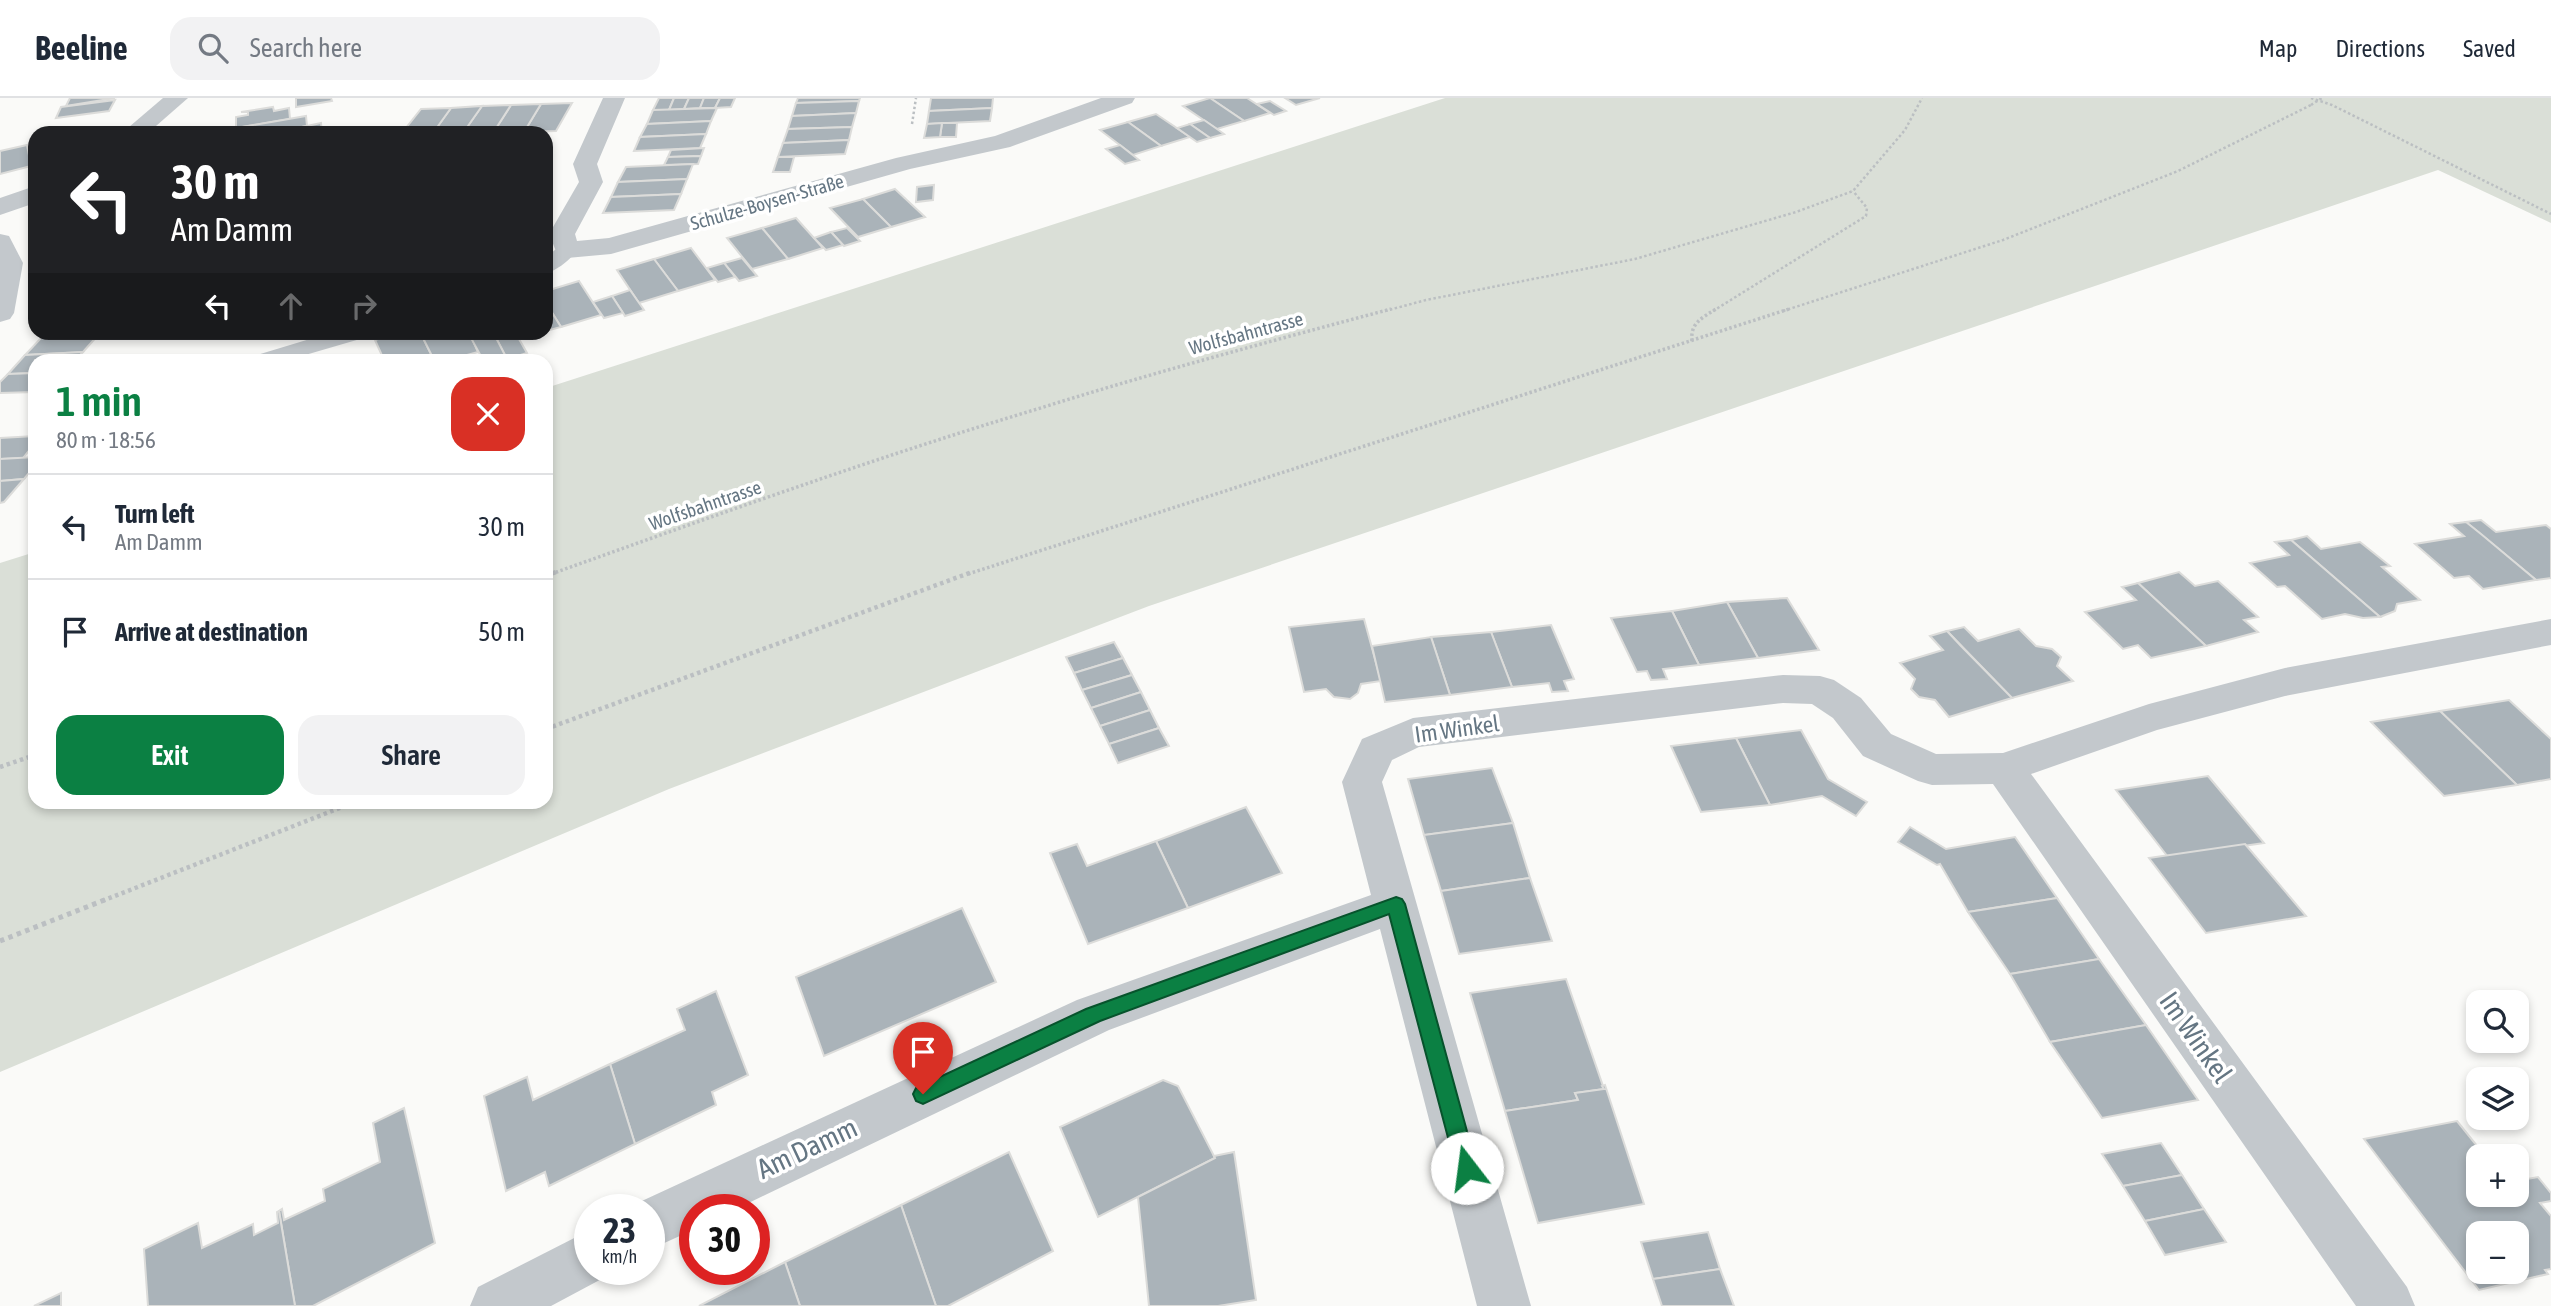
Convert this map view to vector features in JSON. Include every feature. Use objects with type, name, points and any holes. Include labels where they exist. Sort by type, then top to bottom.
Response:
[{"type":"street","points":[[143,126],[177,98]]},
{"type":"street","points":[[567,250],[562,234],[590,181],[585,164],[614,98]]},
{"type":"street","name":"Schulze-Boysen-Straße","points":[[567,250],[611,246],[905,163],[1002,142],[1124,98]]},
{"type":"street","points":[[0,207],[28,197]]},
{"type":"street","points":[[0,242],[9,263],[0,313]]},
{"type":"street","name":"Im Winkel","points":[[1504,1306],[1362,782],[1376,750],[1413,733],[1783,689],[1820,690],[1847,708],[1877,745],[1933,770],[2004,768],[2149,718],[2285,682],[2551,632]]},
{"type":"street","name":"Im Winkel","points":[[2004,768],[2388,1306]]},
{"type":"street","name":"Am Damm","points":[[665,1216],[1093,1015],[1396,904]]},
{"type":"street","points":[[497,1306],[574,1265]]},
{"type":"lane","points":[[553,261],[567,250]]},
{"type":"lane","points":[[285,354],[332,340]]},
{"type":"path","name":"Wolfsbahntrasse","points":[[553,574],[820,479],[1032,410],[1224,353],[1426,300],[1635,259],[1785,216],[1853,191],[1905,130],[1922,98]]},
{"type":"path","points":[[2311,98],[2332,105],[2551,214]]},
{"type":"path","points":[[553,726],[976,571],[1452,415],[1692,341],[2003,240],[2178,171],[2322,98]]},
{"type":"path","points":[[1692,341],[1691,330],[1697,321],[1866,216],[1867,208],[1853,191]]},
{"type":"path","points":[[0,767],[28,757]]},
{"type":"path","points":[[0,941],[337,809]]},
{"type":"shaded area","points":[[1445,98],[2551,98],[2551,223],[2438,170],[1149,606],[669,789],[0,1072],[0,563],[28,554],[28,809],[553,809],[553,386]]},
{"type":"building","points":[[70,98],[115,98],[66,106]]},
{"type":"building","points":[[296,98],[331,98],[332,101],[296,107]]},
{"type":"building","points":[[659,98],[674,98],[669,110],[653,110]]},
{"type":"building","points":[[674,98],[689,98],[684,109],[669,110]]},
{"type":"building","points":[[689,98],[704,98],[700,108],[684,109]]},
{"type":"building","points":[[704,98],[720,98],[715,108],[700,108]]},
{"type":"building","points":[[720,98],[735,98],[731,107],[715,108]]},
{"type":"building","points":[[798,98],[860,98],[859,101],[796,103]]},
{"type":"building","points":[[931,98],[993,98],[992,108],[929,111]]},
{"type":"building","points":[[1210,98],[1247,98],[1270,113],[1244,121]]},
{"type":"building","points":[[1210,98],[1244,121],[1217,129],[1183,106]]},
{"type":"building","points":[[1285,98],[1320,98],[1296,105]]},
{"type":"building","points":[[115,100],[109,111],[56,118],[61,107]]},
{"type":"building","points":[[859,101],[856,113],[792,116],[796,103]]},
{"type":"building","points":[[1270,101],[1286,111],[1274,115],[1257,104]]},
{"type":"building","points":[[572,103],[556,131],[553,131],[553,126],[528,126],[541,104]]},
{"type":"building","points":[[541,104],[528,126],[498,126],[511,105]]},
{"type":"building","points":[[511,105],[498,126],[468,126],[482,106]]},
{"type":"building","points":[[482,106],[468,126],[438,126],[451,108]]},
{"type":"building","points":[[273,107],[274,111],[289,108],[290,119],[236,126],[236,117],[248,115],[248,112],[241,112]]},
{"type":"building","points":[[451,108],[438,126],[408,126],[421,109]]},
{"type":"building","points":[[717,108],[711,121],[647,124],[653,110]]},
{"type":"building","points":[[992,108],[990,121],[927,124],[929,111]]},
{"type":"building","points":[[856,113],[852,127],[788,129],[792,116]]},
{"type":"building","points":[[1156,114],[1190,137],[1161,146],[1128,122]]},
{"type":"building","points":[[306,116],[307,126],[248,126]]},
{"type":"building","points":[[1204,120],[1224,134],[1210,138],[1190,124]]},
{"type":"building","points":[[711,121],[706,134],[640,137],[647,124]]},
{"type":"building","points":[[1128,122],[1161,146],[1133,155],[1100,130]]},
{"type":"building","points":[[942,123],[957,123],[956,137],[940,137]]},
{"type":"building","points":[[942,123],[940,137],[924,138],[927,124]]},
{"type":"building","points":[[1190,124],[1210,138],[1197,142],[1177,128]]},
{"type":"building","points":[[852,127],[849,140],[783,143],[788,129]]},
{"type":"building","points":[[706,134],[700,148],[634,151],[640,137]]},
{"type":"building","points":[[849,140],[845,154],[778,157],[783,143]]},
{"type":"building","points":[[27,145],[28,167],[0,174],[0,151]]},
{"type":"building","points":[[1120,145],[1139,160],[1125,164],[1106,149]]},
{"type":"building","points":[[704,148],[701,156],[668,157],[671,150]]},
{"type":"building","points":[[701,156],[698,164],[664,165],[668,157]]},
{"type":"building","points":[[778,157],[794,157],[790,172],[773,172]]},
{"type":"building","points":[[693,164],[687,179],[618,182],[626,167]]},
{"type":"building","points":[[687,179],[681,194],[611,197],[618,182]]},
{"type":"building","points":[[934,185],[933,200],[916,202],[917,187]]},
{"type":"building","points":[[895,189],[925,217],[891,227],[863,199]]},
{"type":"building","points":[[681,194],[674,210],[603,213],[611,197]]},
{"type":"building","points":[[863,199],[891,227],[858,237],[830,208]]},
{"type":"building","points":[[796,218],[823,248],[788,259],[762,228]]},
{"type":"building","points":[[762,228],[788,259],[752,269],[727,238]]},
{"type":"building","points":[[847,228],[860,241],[844,246],[831,232]]},
{"type":"building","points":[[831,232],[843,245],[826,250],[814,238]]},
{"type":"building","points":[[691,248],[715,280],[678,291],[654,259]]},
{"type":"building","points":[[742,258],[757,276],[739,281],[724,263]]},
{"type":"building","points":[[654,259],[678,291],[639,303],[617,270]]},
{"type":"building","points":[[724,263],[735,277],[718,282],[707,268]]},
{"type":"building","points":[[579,281],[601,315],[561,327],[553,314],[553,289]]},
{"type":"building","points":[[630,290],[644,310],[625,316],[612,296]]},
{"type":"building","points":[[612,296],[623,313],[604,318],[593,302]]},
{"type":"building","points":[[553,314],[561,327],[553,329]]},
{"type":"building","points":[[39,340],[94,340],[83,352],[25,355]]},
{"type":"building","points":[[375,340],[424,340],[431,354],[381,354]]},
{"type":"building","points":[[424,340],[473,340],[478,352],[471,354],[431,354]]},
{"type":"building","points":[[472,340],[497,340],[504,354],[480,354]]},
{"type":"building","points":[[497,340],[520,340],[527,353],[524,354],[504,354]]},
{"type":"building","points":[[83,352],[81,354],[44,354]]},
{"type":"building","points":[[28,355],[28,373],[8,374]]},
{"type":"building","points":[[28,373],[28,392],[0,393],[0,382],[8,374]]},
{"type":"building","points":[[28,436],[28,452],[23,458],[0,459],[0,438]]},
{"type":"building","points":[[28,457],[28,474],[24,479],[0,481],[0,459]]},
{"type":"building","points":[[24,479],[4,502],[0,503],[0,481]]},
{"type":"building","points":[[2481,520],[2496,532],[2546,525],[2551,529],[2551,578],[2536,580],[2466,522]]},
{"type":"building","points":[[2466,522],[2536,580],[2483,589],[2469,576],[2454,578],[2415,544],[2464,536],[2450,524]]},
{"type":"building","points":[[2307,536],[2321,549],[2360,542],[2390,566],[2382,567],[2420,600],[2397,604],[2395,611],[2380,617],[2291,540]]},
{"type":"building","points":[[2291,540],[2380,617],[2363,618],[2345,614],[2322,619],[2285,586],[2277,587],[2250,563],[2289,555],[2275,542]]},
{"type":"building","points":[[2179,572],[2195,586],[2218,581],[2258,617],[2244,620],[2258,632],[2206,646],[2138,583]]},
{"type":"building","points":[[2138,583],[2206,646],[2151,658],[2138,645],[2123,649],[2085,612],[2136,600],[2122,587]]},
{"type":"building","points":[[1787,598],[1819,650],[1758,658],[1727,602]]},
{"type":"building","points":[[1727,602],[1758,658],[1699,665],[1672,611]]},
{"type":"building","points":[[1672,611],[1699,665],[1663,669],[1667,679],[1651,680],[1647,671],[1637,672],[1611,618]]},
{"type":"building","points":[[1364,619],[1381,681],[1361,684],[1358,693],[1350,699],[1334,697],[1326,689],[1304,692],[1289,627]]},
{"type":"building","points":[[1551,625],[1574,679],[1564,681],[1568,691],[1552,692],[1549,683],[1512,687],[1491,632]]},
{"type":"building","points":[[1964,627],[1978,641],[2019,629],[2036,646],[2052,649],[2061,657],[2057,666],[2073,681],[2012,698],[1947,631]]},
{"type":"building","points":[[1947,631],[2012,698],[1949,717],[1935,700],[1919,697],[1911,689],[1915,679],[1900,663],[1943,650],[1930,636]]},
{"type":"building","points":[[1491,632],[1512,687],[1450,695],[1431,637]]},
{"type":"building","points":[[1431,637],[1450,695],[1385,702],[1372,646]]},
{"type":"building","points":[[1114,642],[1123,658],[1074,673],[1066,657]]},
{"type":"building","points":[[1123,658],[1132,675],[1082,690],[1074,673]]},
{"type":"building","points":[[1132,675],[1141,692],[1091,708],[1082,690]]},
{"type":"building","points":[[1141,692],[1150,710],[1100,726],[1091,708]]},
{"type":"building","points":[[2509,700],[2551,739],[2551,779],[2517,785],[2440,711]]},
{"type":"building","points":[[1150,710],[1159,728],[1109,744],[1100,726]]},
{"type":"building","points":[[2440,711],[2517,785],[2444,796],[2371,722]]},
{"type":"building","points":[[1159,728],[1169,746],[1118,763],[1109,744]]},
{"type":"building","points":[[1801,730],[1828,779],[1867,802],[1856,816],[1822,796],[1770,805],[1736,738]]},
{"type":"building","points":[[1736,738],[1770,805],[1701,812],[1671,746]]},
{"type":"building","points":[[1492,768],[1513,823],[1424,835],[1408,779]]},
{"type":"building","points":[[2208,776],[2264,843],[2168,857],[2116,790]]},
{"type":"building","points":[[1246,807],[1282,873],[1188,908],[1156,841]]},
{"type":"building","points":[[1513,823],[1530,878],[1441,891],[1424,835]]},
{"type":"building","points":[[1910,827],[1946,849],[2015,837],[2057,898],[1968,912],[1940,864],[1937,865],[1898,842]]},
{"type":"building","points":[[1156,841],[1188,908],[1088,944],[1050,853],[1077,844],[1087,866]]},
{"type":"building","points":[[2245,844],[2306,916],[2206,933],[2149,858]]},
{"type":"building","points":[[1530,878],[1552,941],[1459,954],[1441,891]]},
{"type":"building","points":[[2057,898],[2099,959],[2010,974],[1968,912]]},
{"type":"building","points":[[962,908],[996,982],[824,1056],[796,977]]},
{"type":"building","points":[[2099,959],[2146,1025],[2050,1042],[2010,974]]},
{"type":"building","points":[[1566,979],[1604,1089],[1575,1093],[1578,1100],[1505,1111],[1470,993]]},
{"type":"building","points":[[716,991],[748,1075],[712,1092],[716,1105],[635,1144],[610,1064],[685,1030],[677,1009]]},
{"type":"building","points":[[2146,1025],[2198,1100],[2102,1118],[2050,1042]]},
{"type":"building","points":[[610,1064],[635,1144],[549,1186],[545,1172],[506,1191],[484,1096],[527,1077],[533,1100]]},
{"type":"building","points":[[1163,1080],[1178,1086],[1215,1158],[1098,1217],[1060,1127]]},
{"type":"building","points":[[1605,1085],[1644,1204],[1538,1223],[1505,1111],[1578,1100],[1575,1093],[1604,1089],[1602,1086]]},
{"type":"building","points":[[404,1108],[435,1243],[313,1306],[295,1306],[279,1211],[282,1209],[284,1220],[325,1201],[323,1189],[380,1162],[373,1123]]},
{"type":"building","points":[[2457,1121],[2476,1144],[2466,1144],[2466,1207],[2529,1207],[2529,1179],[2538,1177],[2551,1193],[2551,1201],[2540,1203],[2551,1216],[2551,1269],[2545,1270],[2548,1274],[2529,1278],[2529,1221],[2466,1221],[2466,1273],[2364,1139]]},
{"type":"building","points":[[2161,1143],[2182,1175],[2123,1186],[2102,1154]]},
{"type":"building","points":[[1009,1152],[1053,1251],[948,1306],[936,1306],[901,1205]]},
{"type":"building","points":[[1234,1152],[1256,1300],[1218,1306],[1149,1306],[1138,1197],[1215,1158],[1214,1156]]},
{"type":"building","points":[[2182,1175],[2204,1209],[2145,1221],[2123,1186]]},
{"type":"building","points":[[901,1205],[936,1306],[800,1306],[785,1262]]},
{"type":"building","points":[[2204,1209],[2226,1242],[2165,1255],[2145,1221]]},
{"type":"building","points":[[279,1211],[295,1306],[148,1306],[144,1249],[198,1223],[202,1248],[253,1224],[254,1235],[278,1223]]},
{"type":"building","points":[[1708,1232],[1720,1269],[1653,1279],[1641,1242]]},
{"type":"building","points":[[785,1262],[800,1306],[699,1306],[740,1285],[770,1285],[770,1270]]},
{"type":"building","points":[[1720,1269],[1734,1306],[1662,1306],[1653,1279]]},
{"type":"building","points":[[2474,1284],[2505,1284],[2479,1290]]},
{"type":"building","points":[[61,1293],[61,1306],[34,1306]]},
{"type":"route","points":[[923,1094],[1093,1015],[1396,904],[1467,1168]]}]
